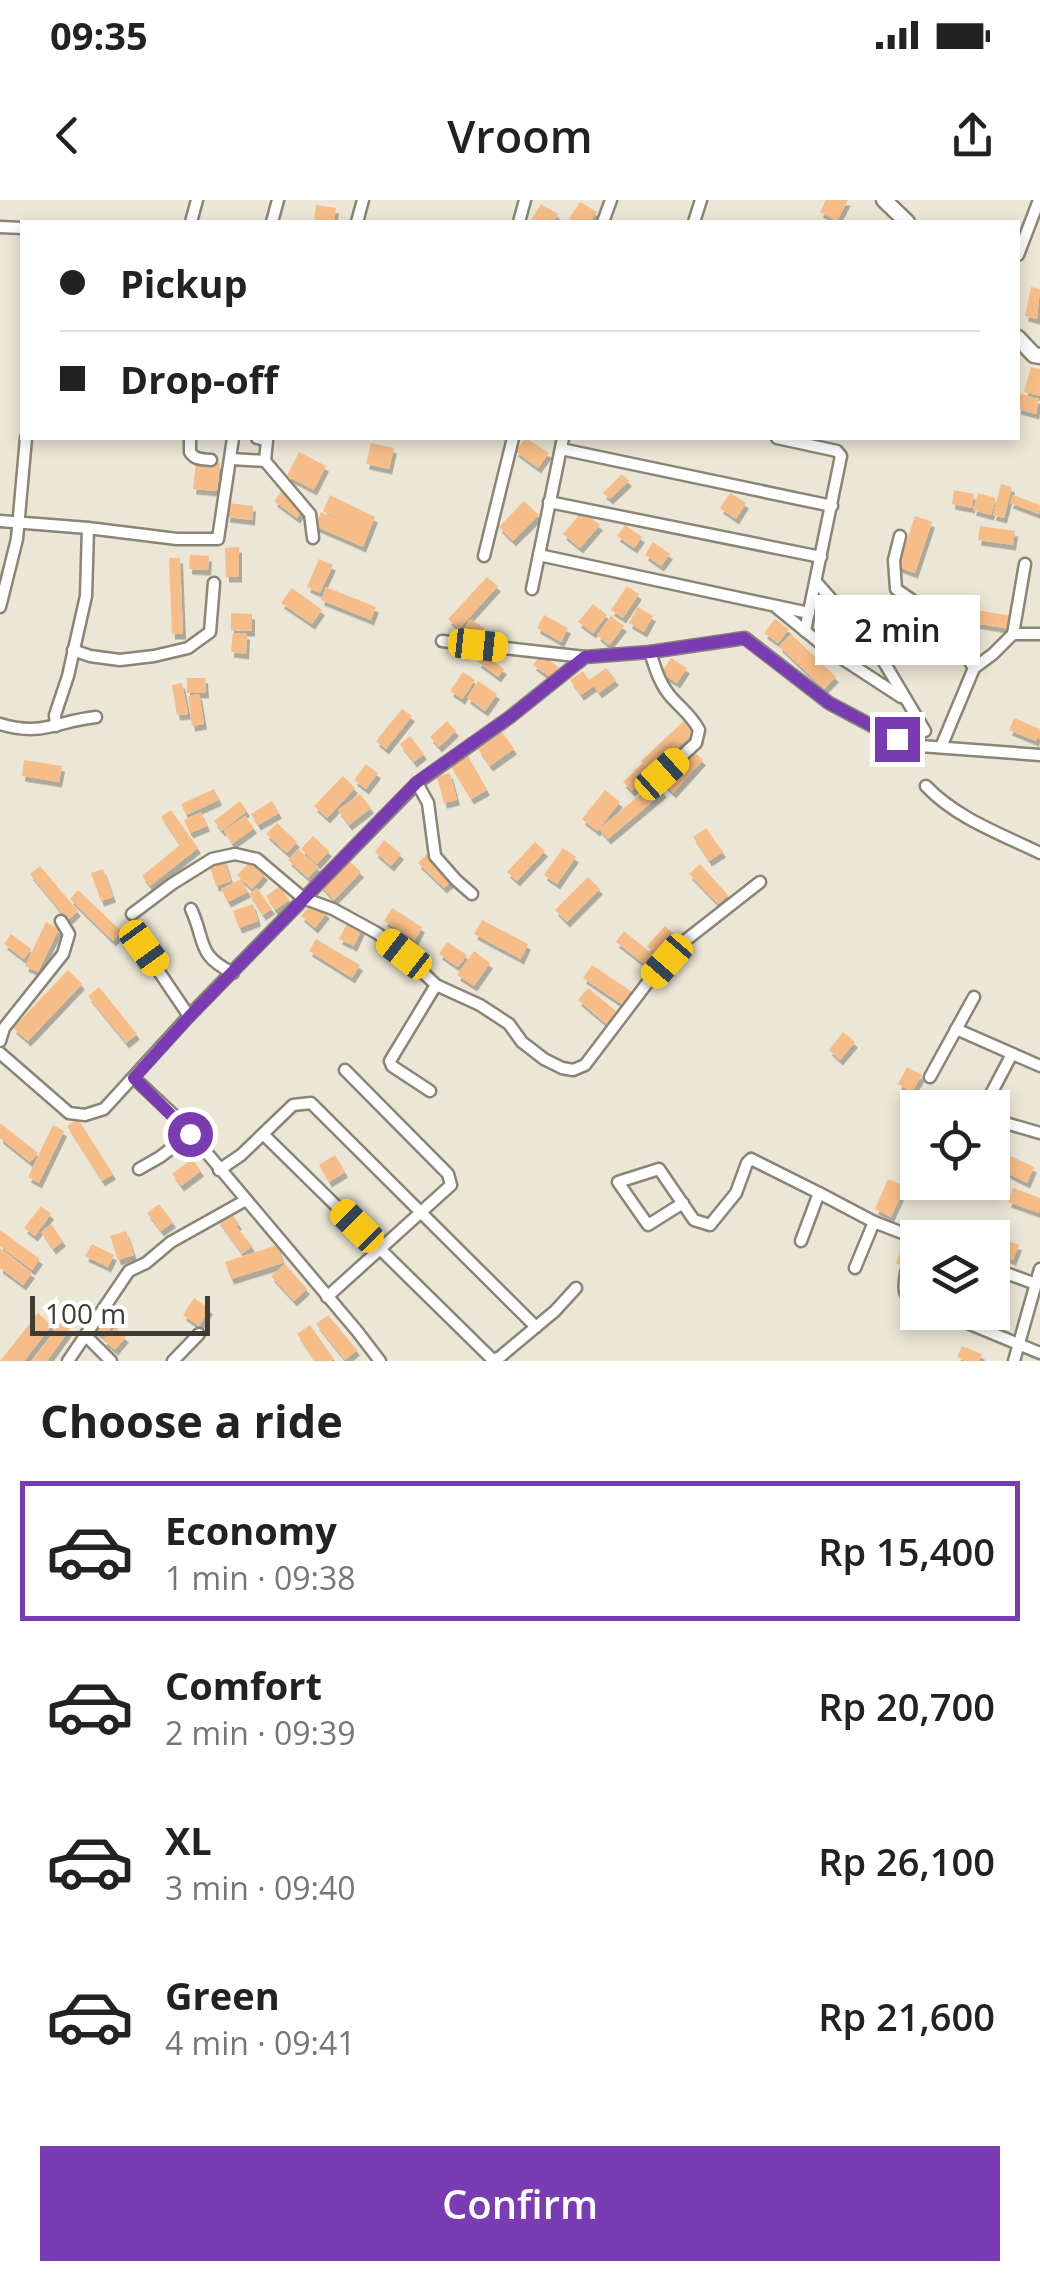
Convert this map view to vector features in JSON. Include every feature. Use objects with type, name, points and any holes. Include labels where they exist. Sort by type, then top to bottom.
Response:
[{"type":"street","points":[[884,200],[905,220]]},
{"type":"street","points":[[1020,250],[1039,200]]},
{"type":"street","points":[[0,608],[17,539],[26,440]]},
{"type":"street","points":[[190,440],[192,456],[211,460]]},
{"type":"street","points":[[0,521],[177,539],[218,539],[233,440]]},
{"type":"street","points":[[267,440],[265,461],[310,514],[313,538]]},
{"type":"street","points":[[484,556],[512,440]]},
{"type":"street","points":[[787,440],[841,454],[805,631]]},
{"type":"street","points":[[532,589],[562,443],[832,506]]},
{"type":"street","points":[[231,459],[265,461]]},
{"type":"street","points":[[550,502],[822,557]]},
{"type":"street","points":[[56,726],[55,715],[86,596],[88,528]]},
{"type":"street","points":[[900,536],[893,569],[896,589],[947,627],[974,668]]},
{"type":"street","points":[[539,555],[809,613]]},
{"type":"street","points":[[941,748],[974,668],[1013,634],[1025,564]]},
{"type":"street","points":[[73,650],[120,660],[188,648],[210,632],[214,583]]},
{"type":"street","points":[[817,583],[878,652],[924,731]]},
{"type":"street","points":[[775,606],[842,660],[906,700]]},
{"type":"street","points":[[1013,634],[1040,634]]},
{"type":"street","points":[[442,640],[585,657],[744,638],[829,703],[897,739],[920,746],[1040,756]]},
{"type":"street","points":[[650,652],[668,695],[693,718],[699,730],[696,743],[650,785]]},
{"type":"street","points":[[0,1052],[69,1113],[85,1114],[104,1108],[417,782],[510,717],[585,657]]},
{"type":"street","points":[[0,724],[42,730],[96,717]]},
{"type":"street","points":[[417,782],[428,803],[435,856],[472,894]]},
{"type":"street","points":[[926,786],[946,805],[1040,853]]},
{"type":"street","points":[[132,914],[212,859],[235,854],[256,859],[303,898],[376,933],[436,984],[509,1024],[522,1042],[544,1059],[572,1070],[585,1065],[648,982],[686,940],[760,882]]},
{"type":"street","points":[[191,909],[208,956],[216,966],[232,973]]},
{"type":"street","points":[[0,1041],[4,1028],[63,954],[69,934],[61,921]]},
{"type":"street","points":[[144,948],[190,1016]]},
{"type":"street","points":[[430,1091],[390,1061],[436,984]]},
{"type":"street","points":[[930,1077],[974,996]]},
{"type":"street","points":[[956,1029],[1040,1066]]},
{"type":"street","points":[[993,1090],[1012,1054]]},
{"type":"street","points":[[327,1297],[451,1186],[448,1174],[345,1070]]},
{"type":"street","points":[[134,1078],[190,1134],[380,1361]]},
{"type":"street","points":[[219,1170],[241,1155],[293,1105],[311,1104],[536,1327]]},
{"type":"street","points":[[1010,1124],[1040,1133]]},
{"type":"street","points":[[139,1168],[190,1134]]},
{"type":"street","points":[[264,1134],[493,1360],[536,1327],[576,1288]]},
{"type":"street","points":[[682,1203],[648,1224],[618,1182],[659,1169],[694,1220],[710,1225],[736,1193],[751,1159],[900,1232]]},
{"type":"street","points":[[801,1241],[818,1193]]},
{"type":"street","points":[[68,1361],[129,1271],[146,1263],[171,1242],[246,1200]]},
{"type":"street","points":[[855,1268],[874,1222]]},
{"type":"street","points":[[1010,1272],[1038,1279],[1014,1361]]},
{"type":"street","points":[[984,1330],[1040,1353]]},
{"type":"street","points":[[172,1361],[199,1334]]},
{"type":"street","points":[[86,1336],[111,1361]]},
{"type":"building","points":[[826,200],[848,200],[838,220],[820,212]]},
{"type":"building","points":[[580,202],[597,212],[591,220],[569,219]]},
{"type":"building","points":[[541,204],[558,214],[554,220],[531,220]]},
{"type":"building","points":[[316,205],[336,208],[334,220],[314,220]]},
{"type":"building","points":[[1031,287],[1040,289],[1037,319],[1025,316]]},
{"type":"building","points":[[1031,367],[1040,369],[1040,396],[1024,392]]},
{"type":"building","points":[[1020,394],[1039,399],[1036,414],[1020,410]]},
{"type":"building","points":[[529,440],[549,453],[538,468],[515,451]]},
{"type":"building","points":[[371,443],[394,448],[389,469],[366,464]]},
{"type":"building","points":[[299,452],[326,466],[314,490],[287,476]]},
{"type":"building","points":[[196,461],[220,463],[217,491],[193,489]]},
{"type":"building","points":[[622,474],[629,481],[610,499],[603,493]]},
{"type":"building","points":[[1001,484],[1012,487],[1004,518],[993,515]]},
{"type":"building","points":[[954,490],[974,494],[972,508],[952,504]]},
{"type":"building","points":[[281,492],[304,509],[297,518],[274,501]]},
{"type":"building","points":[[730,493],[746,503],[736,519],[720,508]]},
{"type":"building","points":[[978,493],[996,498],[991,515],[973,510]]},
{"type":"building","points":[[330,495],[375,517],[363,547],[315,526],[321,512],[342,521],[323,511]]},
{"type":"building","points":[[1013,495],[1040,505],[1039,514],[1010,503]]},
{"type":"building","points":[[524,501],[539,515],[513,541],[499,527]]},
{"type":"building","points":[[228,503],[253,506],[252,520],[227,517]]},
{"type":"building","points":[[583,511],[600,525],[580,548],[563,534]]},
{"type":"building","points":[[915,516],[932,522],[915,573],[898,567]]},
{"type":"building","points":[[625,525],[642,537],[634,548],[617,536]]},
{"type":"building","points":[[980,526],[1015,531],[1013,545],[978,540]]},
{"type":"building","points":[[653,542],[670,554],[661,566],[645,555]]},
{"type":"building","points":[[239,547],[239,577],[226,577],[225,548]]},
{"type":"building","points":[[190,555],[209,556],[208,570],[189,569]]},
{"type":"building","points":[[169,558],[180,558],[183,634],[172,634]]},
{"type":"building","points":[[319,559],[333,565],[320,593],[307,587]]},
{"type":"building","points":[[487,577],[498,586],[459,629],[448,619]]},
{"type":"building","points":[[627,586],[639,594],[623,618],[611,610]]},
{"type":"building","points":[[326,587],[376,607],[371,620],[321,600]]},
{"type":"building","points":[[292,588],[322,610],[312,624],[281,603]]},
{"type":"building","points":[[593,604],[607,615],[593,633],[578,622]]},
{"type":"building","points":[[638,607],[653,616],[644,632],[629,623]]},
{"type":"building","points":[[976,610],[1012,616],[1010,629],[974,623]]},
{"type":"building","points":[[231,613],[252,614],[252,631],[231,631]]},
{"type":"building","points":[[544,615],[568,628],[561,642],[537,628]]},
{"type":"building","points":[[611,616],[624,626],[609,645],[597,635]]},
{"type":"building","points":[[470,619],[485,628],[476,644],[461,635]]},
{"type":"building","points":[[775,619],[789,629],[778,643],[764,633]]},
{"type":"building","points":[[233,633],[247,634],[246,654],[231,652]]},
{"type":"building","points":[[949,633],[954,646],[927,656],[922,643]]},
{"type":"building","points":[[791,634],[836,677],[824,689],[779,646]]},
{"type":"building","points":[[484,654],[504,669],[498,677],[478,662]]},
{"type":"building","points":[[541,654],[562,670],[554,680],[533,665]]},
{"type":"building","points":[[671,658],[687,668],[677,683],[661,673]]},
{"type":"building","points":[[606,668],[616,680],[599,693],[594,686],[581,695],[570,680],[583,671],[589,680]]},
{"type":"building","points":[[463,672],[475,680],[462,699],[450,691]]},
{"type":"building","points":[[187,678],[205,678],[206,693],[187,693]]},
{"type":"building","points":[[478,681],[497,694],[485,711],[467,698]]},
{"type":"building","points":[[182,683],[188,714],[177,715],[172,685]]},
{"type":"building","points":[[199,694],[204,724],[192,726],[188,696]]},
{"type":"building","points":[[402,709],[412,716],[386,749],[376,741]]},
{"type":"building","points":[[687,718],[698,729],[632,791],[623,782]]},
{"type":"building","points":[[1014,718],[1040,729],[1040,739],[1037,737],[1036,741],[1009,730]]},
{"type":"building","points":[[447,721],[456,731],[439,747],[430,737]]},
{"type":"building","points":[[502,732],[514,749],[490,766],[478,749]]},
{"type":"building","points":[[410,736],[424,754],[414,762],[400,744]]},
{"type":"building","points":[[691,749],[703,760],[673,793],[661,781]]},
{"type":"building","points":[[468,756],[487,790],[471,799],[451,766]]},
{"type":"building","points":[[24,760],[62,766],[59,782],[22,776]]},
{"type":"building","points":[[366,764],[378,773],[366,789],[354,780]]},
{"type":"building","points":[[450,773],[457,800],[444,803],[437,777]]},
{"type":"building","points":[[343,776],[355,788],[327,818],[314,806]]},
{"type":"building","points":[[655,782],[664,792],[608,839],[599,829]]},
{"type":"building","points":[[214,789],[219,800],[186,815],[181,804]]},
{"type":"building","points":[[605,790],[620,802],[597,831],[582,819]]},
{"type":"building","points":[[360,794],[371,808],[349,825],[338,810]]},
{"type":"building","points":[[240,801],[247,811],[222,831],[214,821]]},
{"type":"building","points":[[272,801],[279,813],[258,825],[251,814]]},
{"type":"building","points":[[171,810],[198,848],[150,886],[142,876],[180,845],[161,817]]},
{"type":"building","points":[[201,812],[207,826],[190,833],[184,820]]},
{"type":"building","points":[[245,816],[254,828],[232,844],[224,831]]},
{"type":"building","points":[[277,823],[297,842],[287,853],[266,834]]},
{"type":"building","points":[[706,828],[723,852],[709,861],[693,837]]},
{"type":"building","points":[[313,836],[329,851],[317,864],[301,849]]},
{"type":"building","points":[[384,840],[401,854],[391,866],[375,852]]},
{"type":"building","points":[[535,842],[545,851],[517,881],[507,872]]},
{"type":"building","points":[[563,848],[576,857],[557,884],[544,875]]},
{"type":"building","points":[[298,849],[318,867],[308,878],[288,860]]},
{"type":"building","points":[[427,854],[453,880],[444,888],[418,863]]},
{"type":"building","points":[[345,857],[361,872],[334,900],[319,884]]},
{"type":"building","points":[[224,859],[231,881],[216,886],[209,864]]},
{"type":"building","points":[[251,861],[265,875],[252,889],[237,875]]},
{"type":"building","points":[[700,864],[728,895],[718,904],[689,874]]},
{"type":"building","points":[[40,866],[78,911],[68,920],[30,874]]},
{"type":"building","points":[[103,869],[113,897],[101,901],[91,873]]},
{"type":"building","points":[[588,877],[600,889],[567,922],[555,910]]},
{"type":"building","points":[[241,879],[248,892],[228,902],[221,889]]},
{"type":"building","points":[[280,886],[289,900],[275,910],[266,896]]},
{"type":"building","points":[[257,888],[272,909],[263,915],[249,894]]},
{"type":"building","points":[[78,890],[122,932],[113,941],[70,899]]},
{"type":"building","points":[[313,902],[327,913],[315,928],[301,916]]},
{"type":"building","points":[[253,904],[258,921],[239,928],[233,911]]},
{"type":"building","points":[[392,908],[422,927],[415,940],[384,921]]},
{"type":"building","points":[[482,920],[528,944],[521,959],[474,934]]},
{"type":"building","points":[[46,922],[59,929],[38,972],[25,966]]},
{"type":"building","points":[[348,922],[362,929],[354,946],[339,939]]},
{"type":"building","points":[[665,926],[677,937],[659,957],[647,946]]},
{"type":"building","points":[[624,931],[660,960],[652,970],[616,942]]},
{"type":"building","points":[[11,934],[31,949],[24,959],[4,944]]},
{"type":"building","points":[[316,939],[360,965],[352,978],[309,951]]},
{"type":"building","points":[[447,942],[467,955],[458,967],[439,954]]},
{"type":"building","points":[[474,951],[490,963],[474,986],[457,975]]},
{"type":"building","points":[[592,965],[635,994],[626,1007],[583,978]]},
{"type":"building","points":[[68,970],[82,984],[28,1041],[13,1028]]},
{"type":"building","points":[[99,987],[137,1034],[126,1043],[88,996]]},
{"type":"building","points":[[588,988],[622,1016],[611,1028],[578,1000]]},
{"type":"building","points":[[843,1032],[855,1042],[840,1060],[829,1050]]},
{"type":"building","points":[[907,1067],[922,1075],[913,1090],[898,1084]]},
{"type":"building","points":[[78,1119],[113,1174],[102,1181],[67,1126]]},
{"type":"building","points":[[0,1123],[38,1153],[30,1162],[0,1138]]},
{"type":"building","points":[[53,1125],[64,1131],[39,1183],[28,1177]]},
{"type":"building","points":[[335,1155],[345,1172],[329,1182],[319,1165]]},
{"type":"building","points":[[1010,1158],[1034,1167],[1027,1183],[1010,1174]]},
{"type":"building","points":[[192,1159],[201,1171],[181,1186],[172,1174]]},
{"type":"building","points":[[888,1179],[900,1184],[900,1197],[891,1217],[875,1209]]},
{"type":"building","points":[[1013,1188],[1040,1198],[1039,1213],[1008,1202]]},
{"type":"building","points":[[159,1204],[173,1222],[161,1231],[147,1213]]},
{"type":"building","points":[[41,1206],[51,1214],[35,1236],[24,1228]]},
{"type":"building","points":[[229,1210],[252,1246],[242,1254],[217,1219]]},
{"type":"building","points":[[51,1224],[63,1241],[53,1249],[41,1232]]},
{"type":"building","points":[[0,1230],[40,1259],[32,1270],[0,1246]]},
{"type":"building","points":[[126,1231],[134,1255],[118,1260],[110,1236]]},
{"type":"building","points":[[1010,1242],[1019,1245],[1013,1260],[1010,1259]]},
{"type":"building","points":[[92,1244],[114,1255],[108,1267],[85,1256]]},
{"type":"building","points":[[277,1245],[283,1263],[231,1279],[225,1262]]},
{"type":"building","points":[[0,1248],[32,1273],[23,1285],[0,1268]]},
{"type":"building","points":[[285,1264],[307,1289],[294,1301],[271,1276]]},
{"type":"building","points":[[194,1298],[210,1309],[199,1326],[183,1315]]},
{"type":"building","points":[[109,1310],[118,1318],[104,1337],[94,1329]]},
{"type":"building","points":[[38,1313],[52,1325],[24,1361],[0,1361]]},
{"type":"building","points":[[328,1315],[357,1350],[345,1360],[316,1324]]},
{"type":"building","points":[[61,1322],[70,1329],[47,1361],[32,1361]]},
{"type":"building","points":[[310,1325],[334,1359],[315,1361],[297,1334]]},
{"type":"building","points":[[115,1328],[126,1337],[115,1350],[103,1340]]},
{"type":"building","points":[[962,1346],[982,1354],[979,1361],[957,1357]]},
{"type":"route","points":[[190,1134],[134,1078],[417,782],[510,717],[585,657],[744,638],[829,703],[897,739]]}]
